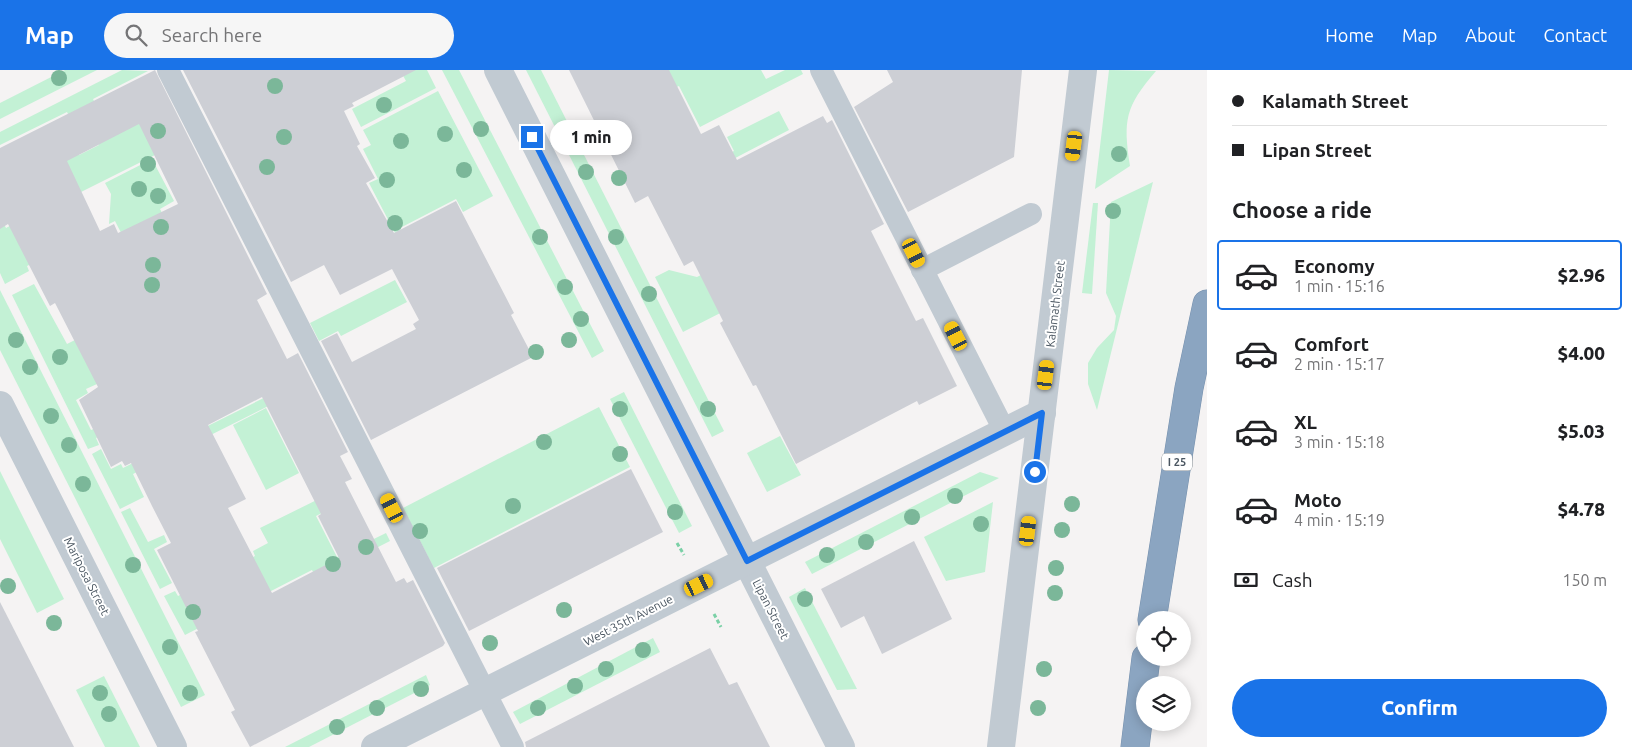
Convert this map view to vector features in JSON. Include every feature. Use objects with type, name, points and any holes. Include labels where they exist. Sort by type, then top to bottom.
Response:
[{"type":"highway","name":"I 25","points":[[1153,611],[1189,388],[1207,304]]},
{"type":"highway","points":[[1135,747],[1145,666]]},
{"type":"street","name":"Lipan Street","points":[[498,70],[841,747]]},
{"type":"street","name":"Kalamath Street","points":[[1002,747],[1083,70]]},
{"type":"street","name":"Mariposa Street","points":[[0,405],[173,747]]},
{"type":"street","name":"West 35th Avenue","points":[[375,747],[1042,413]]},
{"type":"lane","points":[[168,70],[513,747]]},
{"type":"lane","points":[[821,70],[1005,432]]},
{"type":"lane","points":[[922,270],[1031,214]]},
{"type":"green space","points":[[65,70],[97,70],[0,119],[0,103]]},
{"type":"green space","points":[[122,70],[148,71],[93,99],[105,123],[73,124],[67,112],[0,145],[0,132]]},
{"type":"green space","points":[[400,70],[427,70],[436,88],[361,127],[352,109],[406,81]]},
{"type":"green space","points":[[442,70],[459,70],[604,351],[592,358]]},
{"type":"green space","points":[[526,70],[541,70],[724,431],[712,437]]},
{"type":"green space","points":[[662,70],[761,70],[766,79],[785,70],[801,70],[803,74],[700,127],[679,86],[672,89]]},
{"type":"green space","points":[[1109,70],[1156,71],[1138,95],[1129,115],[1127,137],[1130,166],[1095,189]]},
{"type":"green space","points":[[438,91],[493,196],[463,212],[456,199],[400,228],[401,230],[395,233],[369,183],[378,179],[363,149],[371,145],[363,130]]},
{"type":"green space","points":[[162,109],[179,143],[69,198],[50,164],[76,151],[79,155],[99,145],[93,131]]},
{"type":"green space","points":[[779,111],[789,130],[718,167],[715,161],[734,151],[727,137]]},
{"type":"green space","points":[[152,159],[174,201],[160,209],[186,260],[137,264],[115,221],[109,224],[111,194],[105,183]]},
{"type":"green space","points":[[1153,182],[1097,410],[1088,384],[1088,363],[1097,348],[1114,330],[1116,316],[1106,293],[1111,202]]},
{"type":"green space","points":[[1093,203],[1098,203],[1092,294],[1082,293]]},
{"type":"green space","points":[[0,216],[6,228],[15,223],[35,262],[27,266],[29,271],[5,284],[0,273]]},
{"type":"green space","points":[[864,240],[683,332],[655,277],[669,270],[697,277],[765,242]]},
{"type":"green space","points":[[395,280],[407,302],[341,336],[338,331],[319,341],[310,323]]},
{"type":"green space","points":[[34,284],[67,344],[149,303],[97,384],[86,389],[88,393],[76,400],[91,430],[103,425],[106,432],[96,438],[99,445],[88,449],[12,295]]},
{"type":"green space","points":[[0,290],[205,695],[181,707],[0,350]]},
{"type":"green space","points":[[298,381],[302,389],[133,474],[144,497],[120,509],[92,454],[101,449],[111,469],[121,464],[123,468]]},
{"type":"green space","points":[[624,392],[692,526],[679,533],[610,399]]},
{"type":"green space","points":[[599,407],[630,467],[434,568],[403,508]]},
{"type":"green space","points":[[266,408],[299,473],[266,490],[233,425]]},
{"type":"green space","points":[[780,436],[801,475],[767,492],[747,453]]},
{"type":"green space","points":[[0,471],[64,599],[37,613],[0,539]]},
{"type":"green space","points":[[980,472],[999,478],[812,574],[805,562]]},
{"type":"green space","points":[[345,486],[351,498],[316,516],[337,557],[386,533],[390,541],[337,568],[332,610],[312,570],[185,635],[164,596],[175,591],[178,596],[255,556],[253,551],[268,543],[260,528]]},
{"type":"green space","points":[[993,502],[985,572],[946,581],[924,537]]},
{"type":"green space","points":[[130,508],[148,542],[164,535],[167,542],[154,549],[172,583],[160,589],[121,512]]},
{"type":"green space","points":[[805,588],[857,689],[837,690],[789,597]]},
{"type":"green space","points":[[653,638],[660,652],[520,724],[513,712]]},
{"type":"green space","points":[[426,675],[430,685],[309,747],[285,747]]},
{"type":"green space","points":[[104,676],[140,747],[105,747],[76,690]]},
{"type":"building","points":[[155,70],[267,294],[257,300],[287,359],[298,353],[348,452],[340,456],[352,479],[345,482],[396,582],[404,578],[407,583],[413,580],[445,643],[443,646],[250,747],[231,712],[235,710],[195,632],[198,631],[157,550],[171,543],[131,463],[125,466],[122,461],[111,467],[79,400],[98,387],[55,303],[50,306],[8,224],[0,229],[0,148]],"holes":[[[139,124],[178,204],[118,233],[114,224],[100,231],[67,161]],[[262,397],[321,514],[318,516],[339,558],[272,593],[228,508],[246,499],[208,425]]]},
{"type":"building","points":[[183,70],[416,70],[352,103],[354,106],[344,111],[360,144],[357,146],[375,178],[366,183],[394,233],[456,201],[514,313],[511,315],[533,357],[371,440],[321,341],[337,333],[352,362],[416,329],[413,324],[419,320],[392,269],[340,295],[324,265],[291,282]]},
{"type":"building","points":[[569,70],[669,70],[701,134],[719,125],[737,160],[823,116],[827,123],[832,120],[884,224],[871,231],[916,321],[923,318],[957,386],[919,405],[917,401],[796,464],[756,385],[753,386],[720,323],[723,321],[693,261],[684,266],[648,196],[635,203]]},
{"type":"building","points":[[887,70],[1022,70],[1014,157],[908,212],[854,107],[893,82]]},
{"type":"building","points":[[631,469],[663,532],[469,631],[437,568]]},
{"type":"building","points":[[914,541],[952,619],[882,654],[864,616],[841,628],[821,589]]},
{"type":"building","points":[[0,602],[74,747],[0,747]]},
{"type":"building","points":[[710,648],[729,685],[737,682],[770,747],[526,747],[525,742]]},
{"type":"route","points":[[532,137],[747,561],[1042,413],[1035,472]]}]
